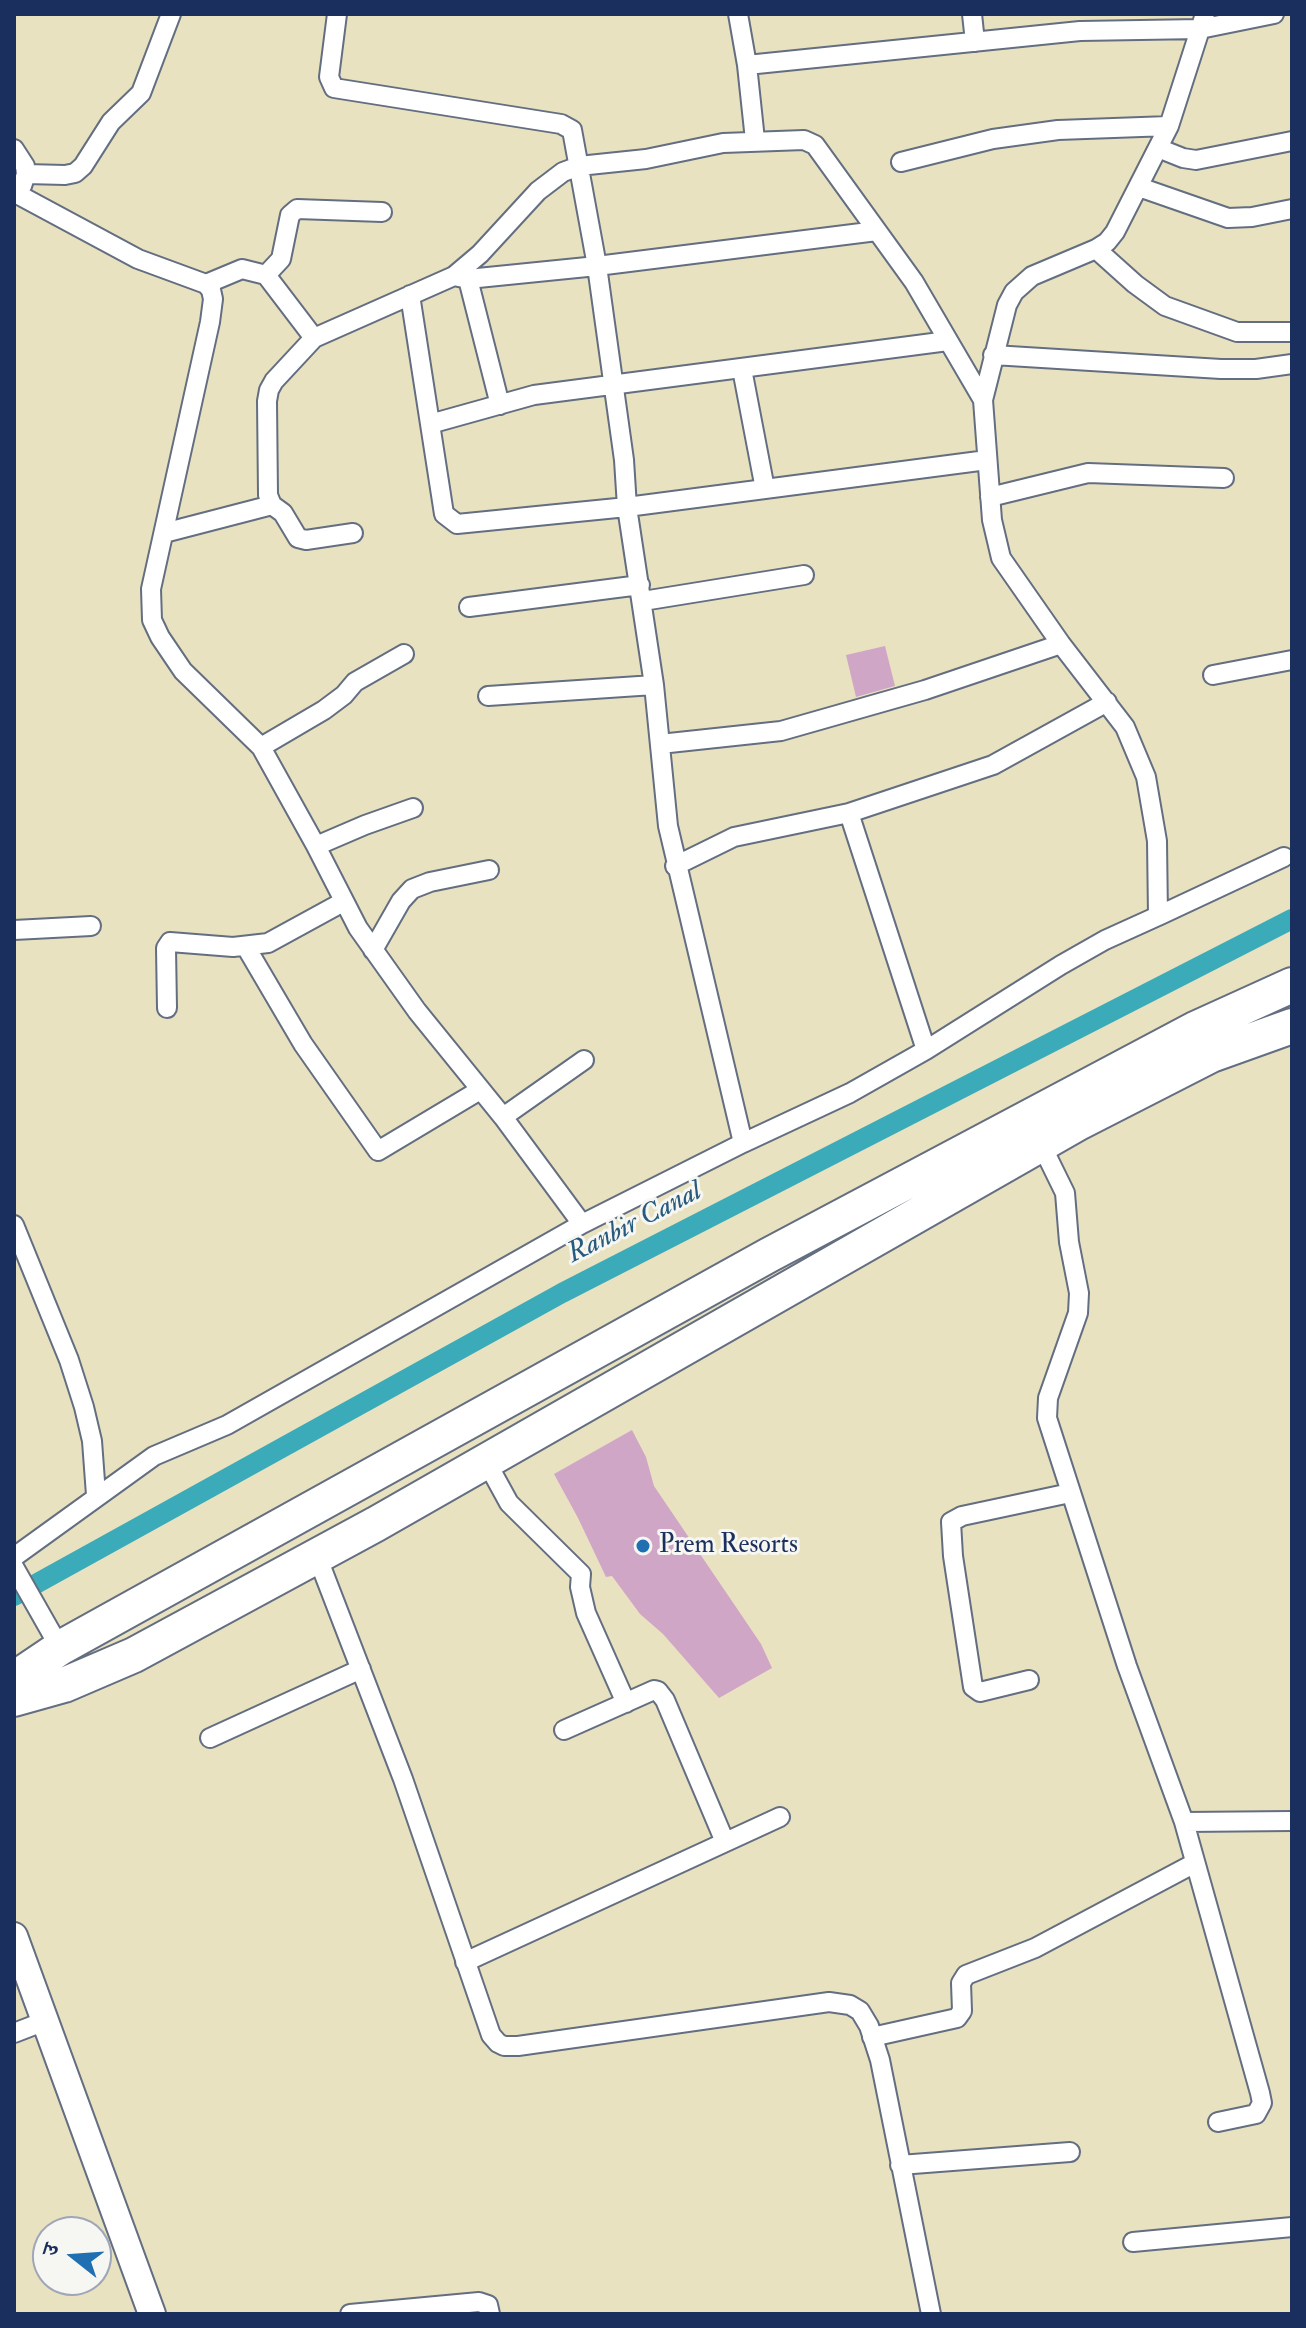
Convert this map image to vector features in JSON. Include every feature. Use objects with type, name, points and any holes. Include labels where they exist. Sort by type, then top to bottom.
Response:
[{"type":"highway","points":[[14,1679],[60,1648],[769,1255],[1195,1029],[1292,985]]},
{"type":"highway","points":[[14,1699],[94,1674],[317,1556],[1158,1080],[1211,1055],[1292,1026]]},
{"type":"street","points":[[26,174],[65,175],[75,173],[83,166],[111,122],[141,93],[171,14]]},
{"type":"street","points":[[337,14],[329,77],[334,88],[561,124],[572,130],[597,266],[624,460],[627,507],[654,685],[668,826],[743,1143]]},
{"type":"street","points":[[738,14],[755,140]]},
{"type":"street","points":[[972,14],[975,42]]},
{"type":"street","points":[[747,65],[1274,14]]},
{"type":"street","points":[[1158,916],[1157,841],[1146,777],[1125,727],[1061,644],[1001,558],[995,541],[983,400],[1007,305],[1021,285],[1044,270],[1096,249],[1115,232],[1169,126],[1203,21]]},
{"type":"street","points":[[901,162],[993,139],[1058,130],[1169,126]]},
{"type":"street","points":[[500,405],[461,277],[550,180],[579,166],[646,159],[723,143],[755,140],[804,140],[815,145],[914,282],[983,400]]},
{"type":"street","points":[[1158,148],[1196,160],[1292,141]]},
{"type":"street","points":[[14,149],[25,166],[26,174],[15,195],[138,259],[206,284],[242,269],[266,275],[314,338]]},
{"type":"street","points":[[1139,187],[1228,218],[1292,209]]},
{"type":"street","points":[[266,275],[281,259],[290,215],[297,209],[382,212]]},
{"type":"street","points":[[353,533],[306,540],[298,538],[283,513],[272,505],[268,484],[269,390],[314,338],[410,295],[461,277],[597,266],[877,231]]},
{"type":"street","points":[[1096,249],[1165,306],[1237,332],[1292,332]]},
{"type":"street","points":[[206,284],[213,299],[210,322],[150,603],[156,629],[183,671],[261,747],[343,902],[373,950],[582,1224]]},
{"type":"street","points":[[410,295],[444,514],[457,524],[627,507],[987,460]]},
{"type":"street","points":[[430,424],[534,395],[948,341]]},
{"type":"street","points":[[993,355],[1233,369],[1292,364]]},
{"type":"street","points":[[742,369],[765,489]]},
{"type":"street","points":[[990,497],[1088,473],[1224,478]]},
{"type":"street","points":[[164,533],[272,505]]},
{"type":"street","points":[[469,607],[641,593],[804,575]]},
{"type":"street","points":[[660,744],[781,731],[925,690],[1061,644]]},
{"type":"street","points":[[261,747],[324,710],[355,682],[404,654]]},
{"type":"street","points":[[1213,675],[1292,660]]},
{"type":"street","points":[[488,696],[654,685]]},
{"type":"street","points":[[675,866],[734,837],[849,813],[993,765],[1107,702]]},
{"type":"street","points":[[316,846],[413,808]]},
{"type":"street","points":[[849,813],[926,1050]]},
{"type":"street","points":[[14,1557],[154,1456],[227,1425],[582,1224],[850,1093],[1105,940],[1284,857]]},
{"type":"street","points":[[373,950],[401,901],[412,889],[430,882],[489,870]]},
{"type":"street","points":[[167,1008],[167,944],[246,947],[268,943],[343,902]]},
{"type":"street","points":[[14,930],[91,926]]},
{"type":"street","points":[[246,947],[303,1044],[378,1151],[480,1090]]},
{"type":"street","points":[[503,1117],[584,1060]]},
{"type":"street","points":[[1041,1144],[1065,1193],[1069,1242],[1079,1293],[1078,1313],[1046,1410],[1127,1666],[1184,1822],[1262,2103],[1256,2114],[1218,2122]]},
{"type":"street","points":[[14,1225],[69,1360],[84,1407],[92,1441],[96,1495]]},
{"type":"street","points":[[486,1461],[509,1503],[581,1574],[580,1587],[586,1613],[626,1703]]},
{"type":"street","points":[[1029,1680],[980,1692],[973,1687],[951,1522],[962,1516],[1070,1493]]},
{"type":"street","points":[[317,1556],[403,1779],[491,2035],[504,2046],[829,2002],[860,2011],[880,2060],[931,2314]]},
{"type":"street","points":[[17,1572],[60,1648]]},
{"type":"street","points":[[210,1738],[361,1669]]},
{"type":"street","points":[[564,1730],[654,1690],[661,1693],[725,1842]]},
{"type":"street","points":[[465,1962],[780,1817]]},
{"type":"street","points":[[1184,1822],[1292,1821]]},
{"type":"street","points":[[872,2037],[957,2018],[962,2011],[961,1983],[966,1975],[1035,1948],[1195,1863]]},
{"type":"street","points":[[14,1936],[152,2314]]},
{"type":"street","points":[[14,2033],[45,2021]]},
{"type":"street","points":[[900,2165],[1070,2152]]},
{"type":"street","points":[[1133,2242],[1292,2227]]},
{"type":"street","points":[[350,2314],[479,2302],[488,2305],[490,2314]]},
{"type":"building","points":[[885,646],[895,686],[856,697],[846,655]]},
{"type":"building","name":"Prem Resorts","points":[[632,1430],[646,1457],[654,1486],[761,1644],[772,1668],[719,1698],[663,1634],[640,1614],[612,1576],[606,1577],[554,1474]]},
{"type":"waterway","name":"Ranbir Canal","points":[[14,1596],[562,1293],[1292,919]]},
{"type":"place","name":"Prem Resorts","points":[[643,1546]]}]
